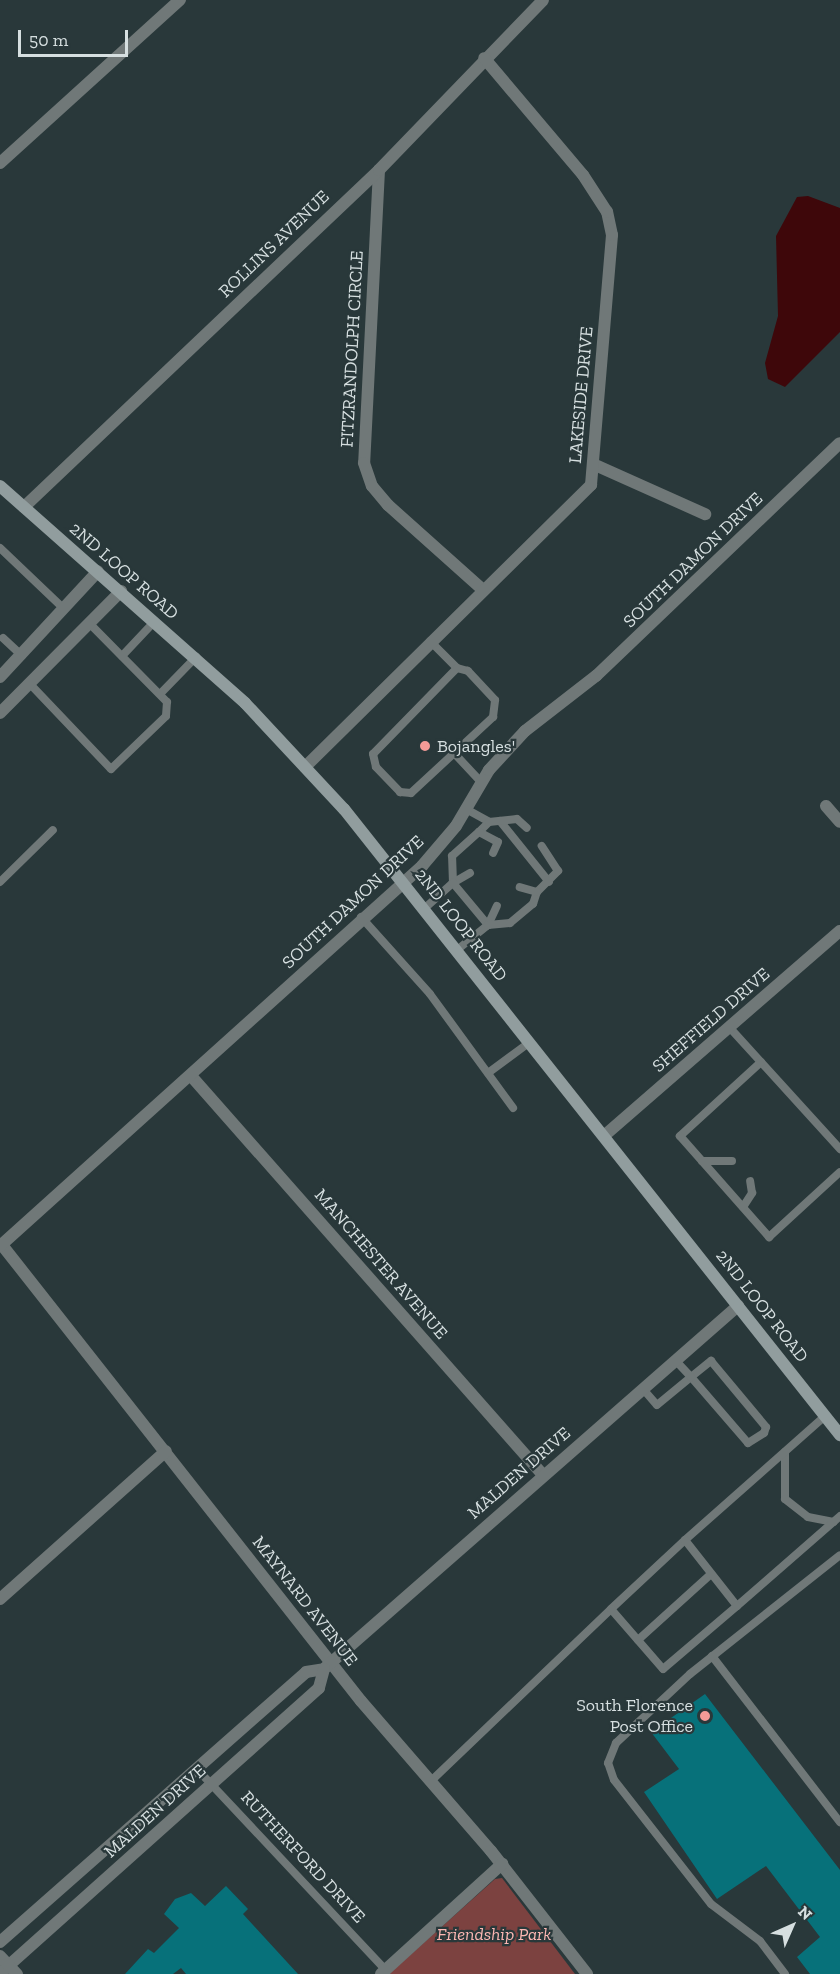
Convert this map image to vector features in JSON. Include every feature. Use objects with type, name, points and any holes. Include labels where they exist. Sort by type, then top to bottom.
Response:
[{"type":"main road","name":"2ND LOOP ROAD","points":[[0,486],[196,657],[305,766],[403,880],[840,1435]]},
{"type":"street","points":[[0,163],[180,0]]},
{"type":"street","name":"ROLLINS AVENUE","points":[[24,507],[379,170],[484,58],[543,0]]},
{"type":"street","name":"LAKESIDE DRIVE","points":[[305,766],[482,589],[591,485],[612,235],[607,213],[583,175],[484,58]]},
{"type":"street","name":"FITZRANDOLPH CIRCLE","points":[[379,170],[364,463],[372,486],[388,505],[482,589]]},
{"type":"street","name":"SOUTH DAMON DRIVE","points":[[1,1245],[192,1077],[361,917],[440,846],[466,809],[481,782],[525,731],[596,676],[840,443]]},
{"type":"street","points":[[593,464],[705,514]]},
{"type":"street","points":[[0,678],[98,572]]},
{"type":"street","points":[[0,713],[91,625],[121,591]]},
{"type":"street","points":[[826,806],[840,822]]},
{"type":"street","name":"SHEFFIELD DRIVE","points":[[605,1135],[840,931]]},
{"type":"street","name":"MANCHESTER AVENUE","points":[[192,1077],[543,1476]]},
{"type":"street","name":"MAYNARD AVENUE","points":[[1,1245],[165,1451],[328,1666],[502,1864],[586,1974]]},
{"type":"street","name":"MALDEN DRIVE","points":[[6,1967],[318,1688],[328,1666],[738,1306]]},
{"type":"street","points":[[0,1599],[165,1451]]},
{"type":"street","name":"MALDEN DRIVE","points":[[0,1942],[306,1672],[328,1666]]},
{"type":"street","points":[[384,1972],[502,1864]]},
{"type":"lane","points":[[0,548],[64,609]]},
{"type":"lane","points":[[122,656],[155,621]]},
{"type":"lane","points":[[31,685],[111,769],[166,716],[169,709],[160,694],[91,625]]},
{"type":"lane","points":[[3,638],[22,656]]},
{"type":"lane","points":[[430,641],[457,668],[468,671],[495,700],[493,717],[411,793],[400,792],[376,767],[373,754],[457,668]]},
{"type":"lane","points":[[160,694],[196,657]]},
{"type":"lane","points":[[454,753],[481,782]]},
{"type":"lane","points":[[466,809],[489,822],[517,819],[527,828]]},
{"type":"lane","points":[[500,821],[549,882]]},
{"type":"lane","points":[[488,925],[453,883],[452,856],[489,822]]},
{"type":"lane","points":[[0,882],[53,830]]},
{"type":"lane","points":[[479,832],[498,842]]},
{"type":"lane","points":[[493,853],[498,842],[509,833]]},
{"type":"lane","points":[[488,925],[510,923],[533,904],[537,892],[549,882],[558,866],[542,846]]},
{"type":"lane","points":[[424,908],[453,883],[470,873]]},
{"type":"lane","points":[[520,887],[537,892]]},
{"type":"lane","points":[[458,950],[488,925],[496,906]]},
{"type":"lane","points":[[361,917],[396,952],[513,1108]]},
{"type":"lane","points":[[730,1028],[840,1149]]},
{"type":"lane","points":[[488,1073],[530,1042]]},
{"type":"lane","points":[[761,1062],[680,1136],[769,1237],[840,1172]]},
{"type":"lane","points":[[702,1161],[732,1161]]},
{"type":"lane","points":[[743,1207],[752,1192],[750,1181]]},
{"type":"lane","points":[[643,1389],[657,1405],[691,1377],[711,1361],[766,1427],[764,1433],[748,1443],[691,1377],[675,1360]]},
{"type":"lane","points":[[430,1782],[685,1540],[825,1416]]},
{"type":"lane","points":[[784,1452],[784,1499],[808,1517],[837,1519]]},
{"type":"lane","points":[[611,1609],[663,1669],[837,1519]]},
{"type":"lane","points":[[685,1540],[737,1606]]},
{"type":"lane","points":[[785,1974],[760,1941],[711,1904],[614,1780],[608,1763],[616,1743],[712,1656],[840,1555]]},
{"type":"lane","points":[[638,1640],[711,1574]]},
{"type":"lane","points":[[712,1656],[840,1822]]},
{"type":"lane","name":"RUTHERFORD DRIVE","points":[[196,1768],[384,1972]]},
{"type":"green space","name":"Friendship Park","points":[[502,1878],[575,1974],[389,1974],[495,1879]]},
{"type":"shaded area","points":[[808,196],[840,208],[840,332],[785,387],[768,379],[765,363],[778,316],[776,236],[797,197]]},
{"type":"building","points":[[705,1694],[840,1870],[840,1974],[810,1974],[797,1957],[820,1937],[766,1866],[717,1899],[644,1792],[679,1769],[651,1732]]},
{"type":"building","points":[[226,1886],[248,1909],[243,1914],[298,1974],[186,1974],[181,1968],[173,1974],[125,1974],[148,1949],[154,1953],[179,1928],[164,1914],[175,1899],[191,1893],[205,1906]]},
{"type":"place","name":"Bojangles'","points":[[425,746]]},
{"type":"place","name":"South Florence Post Office","points":[[705,1716]]}]
